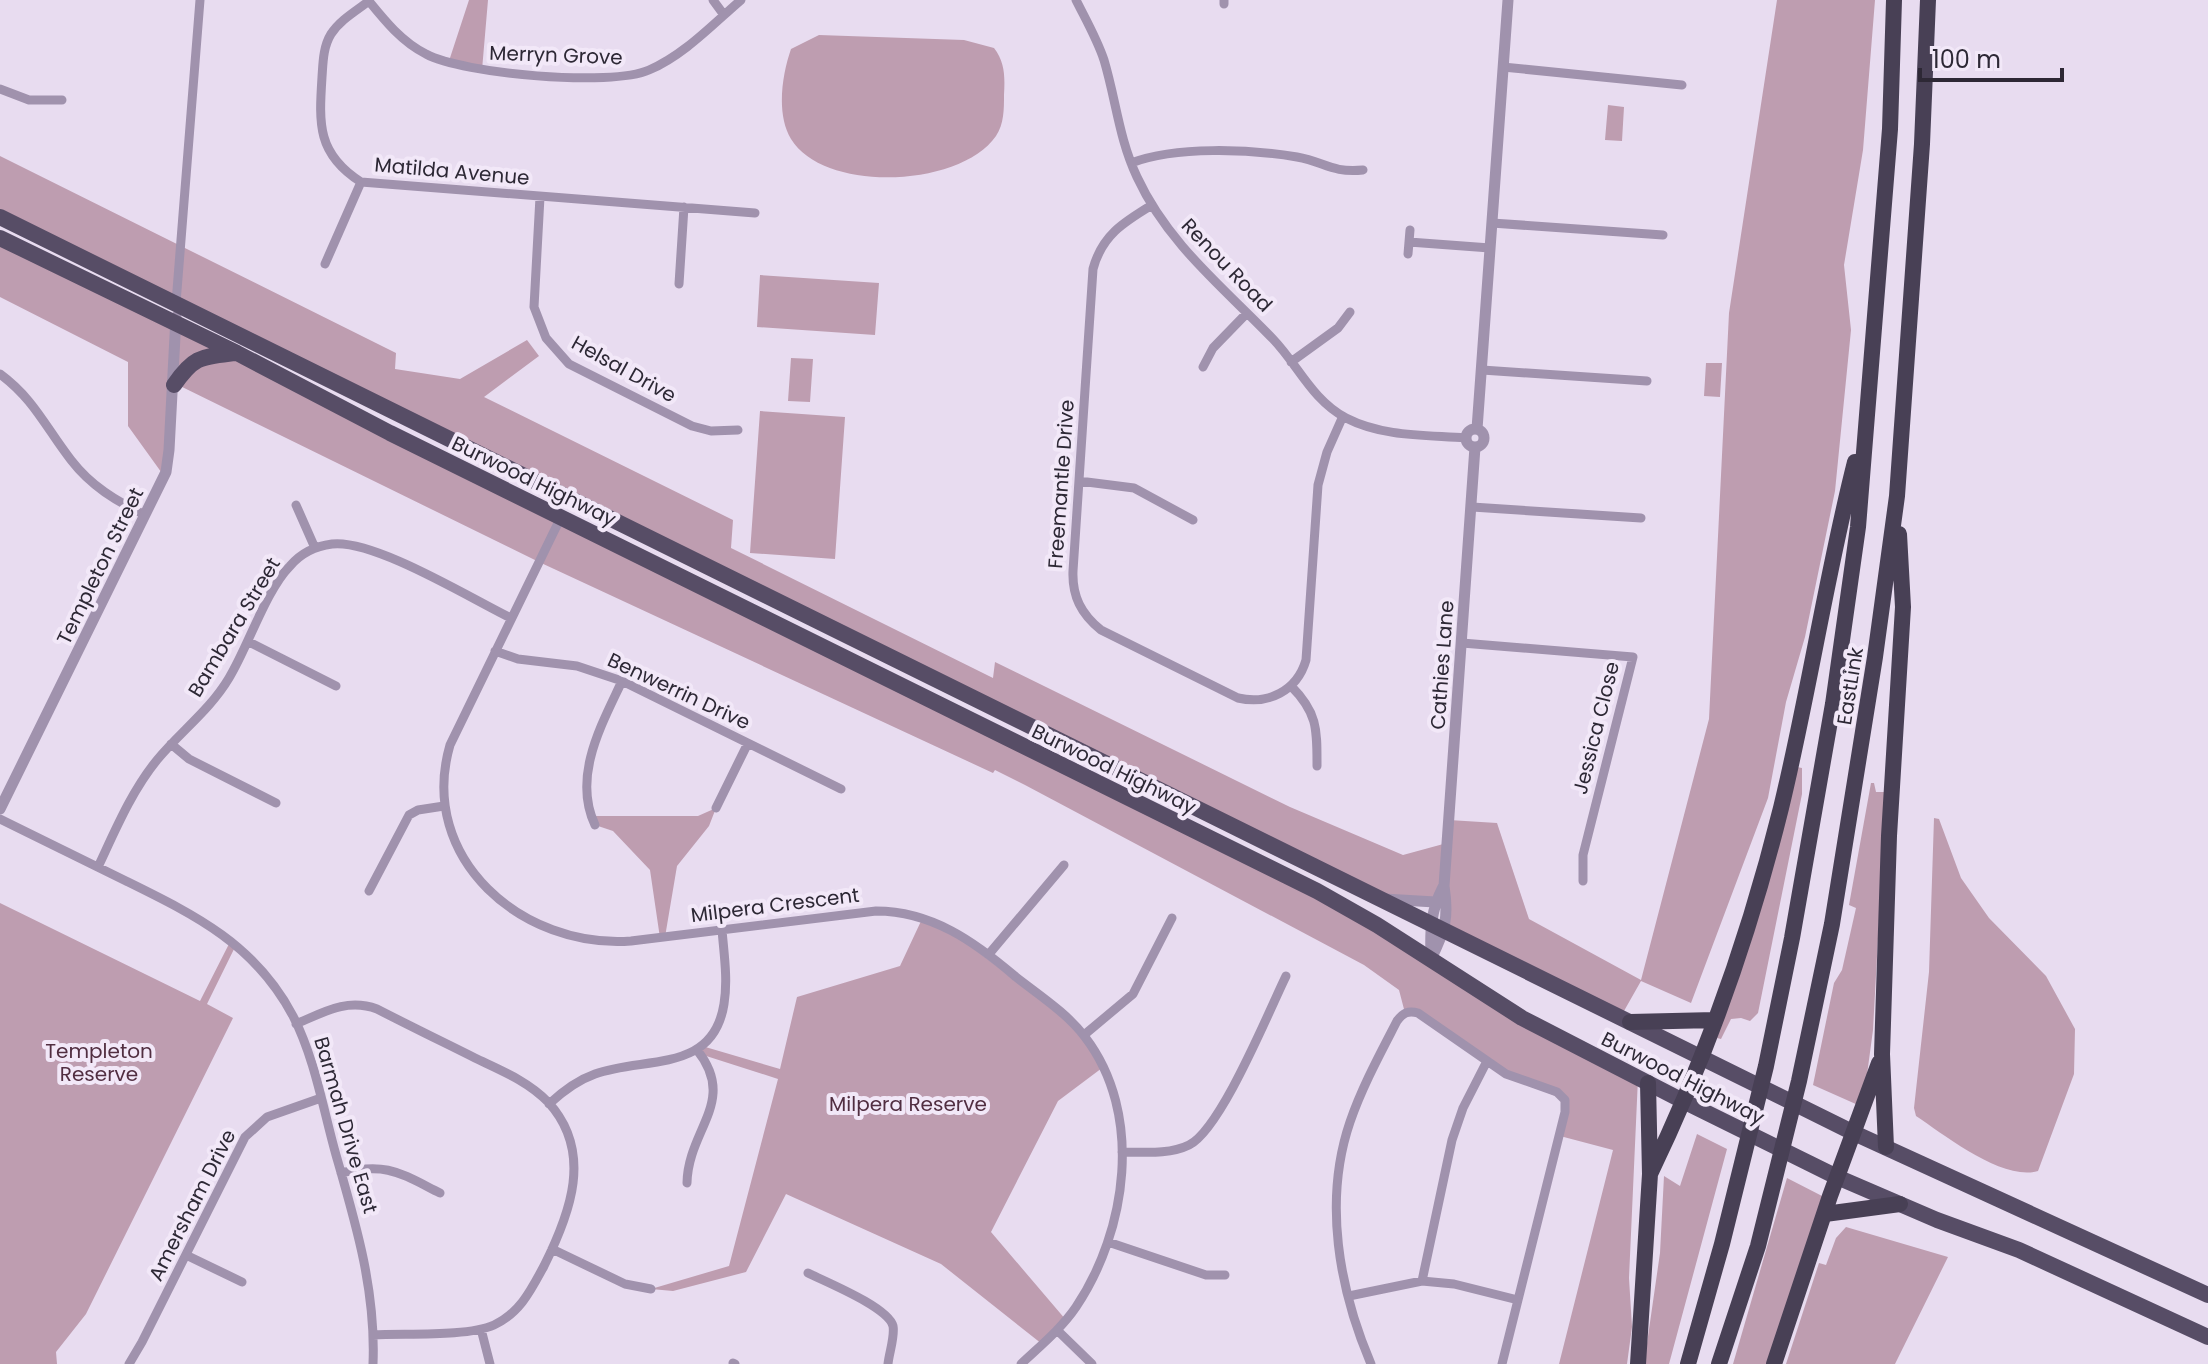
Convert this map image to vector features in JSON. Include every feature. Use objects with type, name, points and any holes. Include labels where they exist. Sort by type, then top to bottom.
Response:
[{"type":"highway","name":"EastLink","points":[[1688,1364],[1766,1066],[1833,704],[1858,527],[1890,129],[1894,0]]},
{"type":"highway","name":"EastLink","points":[[1719,1364],[1758,1246],[1799,1081],[1832,924],[1854,795],[1897,496],[1922,144],[1928,0]]},
{"type":"highway","name":"Burwood Highway","points":[[0,217],[1854,1133],[2208,1295]]},
{"type":"highway","name":"Burwood Highway","points":[[0,238],[1317,891],[1522,1018],[1683,1101],[1837,1177],[2019,1250],[2208,1337]]},
{"type":"highway","points":[[174,385],[190,364],[208,356],[237,353]]},
{"type":"highway","points":[[1650,1174],[1683,1101],[1746,932],[1781,806],[1866,422]]},
{"type":"highway","points":[[1886,1147],[1882,1054],[1889,836],[1903,607],[1897,496]]},
{"type":"highway","points":[[1317,891],[1324,871]]},
{"type":"highway","points":[[1630,1022],[1715,1020]]},
{"type":"highway","points":[[1774,1364],[1882,1054]]},
{"type":"highway","points":[[1638,1364],[1650,1174],[1648,1083]]},
{"type":"highway","points":[[1825,1214],[1900,1204]]},
{"type":"street","points":[[176,303],[200,0]]},
{"type":"street","name":"Merryn Grove","points":[[369,0],[392,29],[414,48],[448,64],[489,71],[603,78],[637,75],[659,65],[741,0]]},
{"type":"street","name":"Matilda Avenue","points":[[369,0],[336,27],[327,41],[320,110],[325,146],[338,164],[361,182],[755,213]]},
{"type":"street","points":[[713,0],[724,15]]},
{"type":"street","name":"Renou Road","points":[[1076,0],[1103,57],[1116,119],[1131,163],[1152,205],[1184,250],[1274,340],[1313,392],[1343,416],[1380,430],[1465,438]]},
{"type":"street","points":[[1477,429],[1508,0]]},
{"type":"street","points":[[1503,67],[1682,85]]},
{"type":"street","points":[[0,89],[29,100],[62,100]]},
{"type":"street","points":[[1131,163],[1166,153],[1228,152],[1284,155],[1337,171],[1363,170]]},
{"type":"street","points":[[325,264],[361,182]]},
{"type":"street","name":"Helsal Drive","points":[[540,197],[534,307],[551,346],[569,364],[685,423],[711,431],[738,430]]},
{"type":"street","name":"Freemantle Drive","points":[[1152,205],[1116,227],[1104,242],[1095,262],[1072,583],[1077,603],[1101,630],[1238,698],[1268,699],[1291,686]]},
{"type":"street","points":[[679,284],[684,207]]},
{"type":"street","points":[[1492,223],[1663,235]]},
{"type":"street","points":[[1408,254],[1410,230]]},
{"type":"street","points":[[1409,242],[1490,248]]},
{"type":"street","name":"Templeton Street","points":[[0,809],[168,464],[176,303]]},
{"type":"street","points":[[1291,362],[1338,328],[1350,312]]},
{"type":"street","points":[[1203,367],[1213,348],[1247,313]]},
{"type":"street","points":[[1482,370],[1647,381]]},
{"type":"street","points":[[0,374],[24,393],[72,462],[88,479],[108,496],[145,515]]},
{"type":"street","points":[[1317,766],[1314,719],[1308,705],[1291,686],[1304,667],[1307,652],[1320,476],[1343,416]]},
{"type":"street","points":[[1477,429],[1482,432],[1484,440],[1475,447],[1465,438],[1469,430],[1477,429]]},
{"type":"street","name":"Cathies Lane","points":[[1431,959],[1437,928],[1447,904],[1444,886],[1475,447]]},
{"type":"street","points":[[1079,481],[1134,488],[1193,520]]},
{"type":"street","points":[[296,505],[315,548],[346,544],[371,549],[511,618]]},
{"type":"street","points":[[1472,507],[1641,518]]},
{"type":"street","name":"Milpera Crescent","points":[[561,517],[450,745],[444,768],[444,806],[453,841],[476,878],[502,902],[553,929],[579,938],[618,942],[891,911],[917,916],[944,926],[989,954],[1084,1035],[1109,1084],[1118,1118],[1122,1152],[1117,1210],[1108,1242],[1087,1290],[1057,1330],[1021,1364]]},
{"type":"street","name":"Bambara Street","points":[[98,867],[138,786],[171,744],[220,692],[284,573],[305,552],[315,548]]},
{"type":"street","points":[[249,642],[336,686]]},
{"type":"street","name":"Jessica Close","points":[[1462,643],[1633,657],[1583,855],[1583,881]]},
{"type":"street","name":"Benwerrin Drive","points":[[495,651],[518,659],[577,666],[622,681],[841,789]]},
{"type":"street","points":[[595,825],[589,806],[588,766],[622,681]]},
{"type":"street","points":[[716,808],[748,743]]},
{"type":"street","points":[[171,744],[189,759],[276,803]]},
{"type":"street","points":[[369,891],[409,815],[444,806]]},
{"type":"street","name":"Barmah Drive East","points":[[0,819],[194,915],[228,938],[265,974],[296,1024],[311,1061],[366,1265],[373,1364]]},
{"type":"street","points":[[989,954],[1064,865]]},
{"type":"street","name":"Cathies Lane","points":[[1437,928],[1435,902],[1444,886]]},
{"type":"street","points":[[1379,899],[1435,902]]},
{"type":"street","points":[[1084,1035],[1133,994],[1172,918]]},
{"type":"street","points":[[549,1104],[575,1083],[596,1073],[671,1060],[697,1050],[714,1031],[724,1007],[722,930]]},
{"type":"street","points":[[1122,1152],[1172,1151],[1202,1137],[1220,1112],[1286,976]]},
{"type":"street","points":[[296,1024],[337,1006],[369,1006],[515,1078],[549,1104],[568,1137],[574,1170],[569,1212],[522,1303],[502,1321],[481,1329],[373,1335]]},
{"type":"street","points":[[1371,1364],[1341,1263],[1336,1218],[1341,1155],[1355,1109],[1397,1021],[1407,1012],[1418,1013],[1486,1063],[1510,1076],[1557,1092],[1566,1104],[1502,1364]]},
{"type":"street","points":[[687,1183],[689,1161],[715,1090],[713,1073],[697,1050]]},
{"type":"street","points":[[1422,1281],[1452,1140],[1467,1100],[1486,1063]]},
{"type":"street","name":"Amersham Drive","points":[[129,1364],[245,1137],[267,1117],[321,1098]]},
{"type":"street","points":[[341,1173],[386,1168],[440,1193]]},
{"type":"street","points":[[1108,1242],[1206,1275],[1225,1275]]},
{"type":"street","points":[[552,1249],[625,1284],[651,1289]]},
{"type":"street","points":[[186,1255],[242,1282]]},
{"type":"street","points":[[808,1273],[874,1307],[889,1320],[893,1331],[888,1364]]},
{"type":"street","points":[[1349,1296],[1422,1281],[1454,1284],[1518,1300]]},
{"type":"street","points":[[481,1329],[490,1364]]},
{"type":"street","points":[[1057,1330],[1092,1364]]},
{"type":"green space","points":[[469,0],[488,0],[482,70],[448,64]]},
{"type":"green space","points":[[1777,0],[1875,0],[1863,150],[1844,265],[1851,330],[1835,491],[1805,637],[1786,702],[1768,798],[1691,1003],[1641,981],[1620,1018],[1445,931],[1447,904],[1380,899],[0,217],[0,156],[396,353],[395,369],[460,379],[527,340],[539,356],[484,397],[733,520],[731,548],[993,678],[995,662],[1290,807],[1403,855],[1447,843],[1449,820],[1497,823],[1529,919],[1641,980],[1709,719],[1729,313]]},
{"type":"green space","points":[[819,35],[964,40],[994,48],[1004,76],[1004,111],[999,131],[979,153],[954,166],[925,174],[862,176],[832,169],[808,157],[786,129],[782,94],[791,49]]},
{"type":"green space","points":[[1608,105],[1624,107],[1622,141],[1605,140]]},
{"type":"green space","points":[[0,240],[1317,891],[1638,1078],[1629,1278],[1632,1327],[1627,1364],[1559,1364],[1613,1150],[1560,1136],[1565,1100],[1513,1078],[1419,1013],[1405,1013],[1399,990],[1364,965],[1025,785],[995,770],[993,773],[539,562],[174,383],[164,476],[128,426],[128,362],[0,297]]},
{"type":"green space","points":[[760,275],[879,283],[875,335],[757,327]]},
{"type":"green space","points":[[791,358],[813,359],[810,402],[788,401]]},
{"type":"green space","points":[[1706,363],[1722,363],[1720,397],[1704,396]]},
{"type":"green space","points":[[760,411],[845,417],[835,559],[750,553]]},
{"type":"green space","points":[[1797,767],[1802,768],[1802,794],[1758,1013],[1750,1021],[1731,1019],[1721,1039],[1717,1038]]},
{"type":"green space","points":[[1871,783],[1874,783],[1876,792],[1886,792],[1873,1030],[1866,1082],[1858,1105],[1813,1085],[1834,983],[1842,970],[1856,908],[1849,905]]},
{"type":"green space","points":[[716,808],[709,826],[677,866],[665,937],[660,938],[650,870],[613,831],[595,825],[591,816],[698,816]]},
{"type":"green space","points":[[1934,818],[1939,819],[1961,878],[1989,918],[2046,976],[2075,1029],[2074,1074],[2038,1171],[2024,1172],[1991,1163],[1916,1116],[1914,1108],[1929,972]]},
{"type":"green space","name":"Templeton Reserve","points":[[0,903],[200,1001],[231,940],[236,945],[207,1004],[233,1018],[86,1314],[56,1352],[57,1364],[0,1364]]},
{"type":"green space","name":"Milpera Reserve","points":[[922,919],[944,926],[1074,1025],[1102,1068],[1058,1101],[991,1232],[1066,1320],[1042,1344],[941,1264],[786,1194],[746,1272],[673,1291],[651,1289],[729,1266],[778,1079],[700,1054],[702,1046],[780,1069],[797,997],[900,966]]},
{"type":"green space","points":[[1697,1134],[1727,1149],[1669,1364],[1644,1364],[1660,1253],[1664,1176],[1680,1186]]},
{"type":"green space","points":[[1787,1178],[1824,1197],[1768,1364],[1733,1364]]},
{"type":"green space","points":[[1846,1227],[1948,1257],[1895,1364],[1786,1364],[1819,1263],[1826,1265],[1836,1238]]}]
